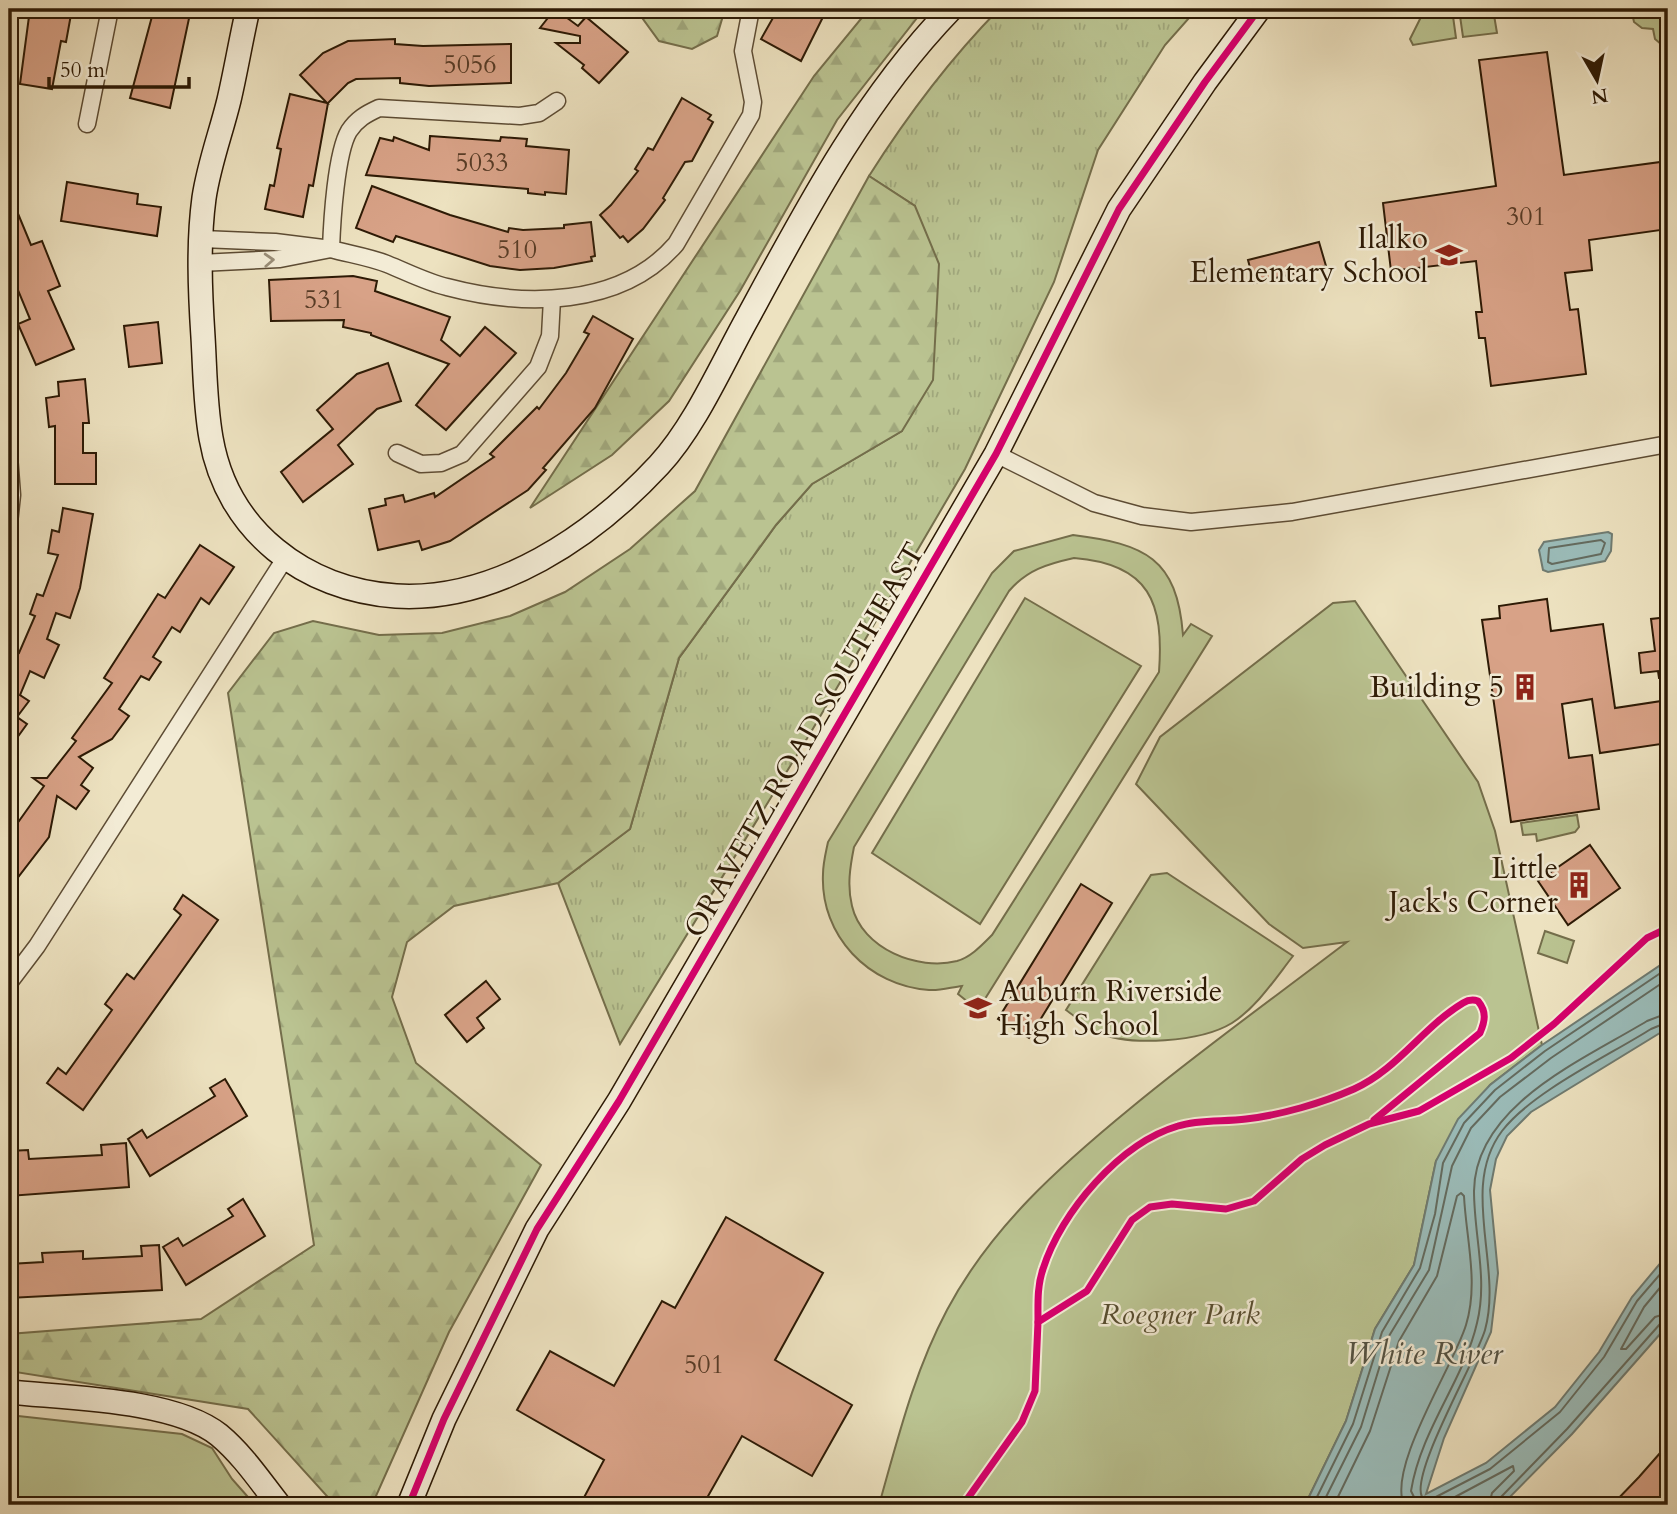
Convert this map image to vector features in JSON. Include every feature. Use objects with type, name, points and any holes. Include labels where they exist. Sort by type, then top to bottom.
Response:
[{"type":"street","points":[[87,124],[110,9]]},
{"type":"street","points":[[248,9],[229,101],[209,166],[202,239],[200,263],[211,440],[222,478],[237,504],[253,528],[284,560],[303,570],[371,594],[416,597],[478,587],[540,560],[603,519],[661,463],[703,400],[822,180],[879,94],[951,9]]},
{"type":"street","points":[[202,239],[331,248],[384,263],[447,287],[479,294],[552,299],[612,287],[640,276],[661,261],[676,244],[751,115],[752,102],[743,51],[751,9]]},
{"type":"street","name":"ORAVETZ ROAD SOUTHEAST","points":[[409,1505],[444,1419],[537,1228],[620,1101],[996,454],[1119,209],[1205,82],[1259,9]]},
{"type":"street","points":[[331,248],[333,212],[345,143],[348,133],[362,116],[379,108],[520,116],[539,113],[557,102]]},
{"type":"street","points":[[200,263],[280,259],[331,248]]},
{"type":"street","points":[[397,453],[421,464],[441,463],[462,454],[538,367],[550,336],[552,299]]},
{"type":"street","points":[[996,454],[1094,503],[1142,516],[1191,522],[1292,512],[1668,444]]},
{"type":"street","points":[[9,456],[12,495],[9,523]]},
{"type":"street","points":[[9,983],[37,946],[284,560]]},
{"type":"street","points":[[9,1392],[153,1408],[191,1420],[216,1433],[238,1452],[279,1505]]},
{"type":"green space","points":[[647,9],[725,9],[717,36],[692,49],[659,41],[643,19]]},
{"type":"green space","points":[[869,9],[924,9],[837,120],[740,291],[669,401],[612,455],[530,508],[814,76]]},
{"type":"green space","points":[[999,9],[1197,9],[1165,45],[1098,150],[1054,282],[965,469],[811,732],[620,1044],[558,883],[630,829],[679,658],[776,525],[812,484],[902,431],[915,206],[869,176],[930,89]]},
{"type":"green space","points":[[1425,9],[1452,9],[1456,38],[1413,45],[1410,39]]},
{"type":"green space","points":[[1459,9],[1493,9],[1497,33],[1463,37]]},
{"type":"green space","points":[[1599,9],[1668,9],[1668,50],[1655,39],[1653,29],[1642,28],[1634,22],[1632,13],[1600,17]]},
{"type":"green space","points":[[869,176],[915,206],[939,264],[933,380],[902,431],[812,484],[776,525],[679,658],[630,829],[558,883],[454,906],[407,942],[392,997],[416,1063],[541,1165],[449,1332],[372,1505],[335,1505],[248,1409],[9,1371],[9,1334],[201,1319],[314,1245],[228,693],[274,633],[313,621],[379,635],[442,633],[510,616],[565,592],[630,549],[695,491]]},
{"type":"green space","points":[[1073,535],[1138,550],[1153,559],[1165,572],[1180,609],[1183,635],[1191,624],[1212,636],[978,1010],[958,994],[962,986],[933,990],[907,986],[868,968],[852,954],[839,937],[830,918],[824,897],[823,870],[828,842],[992,573],[1014,551]],"holes":[[[1074,558],[1100,562],[1120,569],[1136,579],[1147,591],[1159,626],[1159,672],[992,935],[980,947],[957,961],[926,963],[909,959],[879,945],[867,934],[852,906],[850,876],[854,847],[1009,591],[1030,573],[1055,563]]]},
{"type":"green space","points":[[1025,598],[1141,666],[980,924],[872,853]]},
{"type":"green space","name":"Roegner Park","points":[[1355,601],[1478,782],[1495,831],[1542,1045],[1490,1085],[1436,1161],[1414,1265],[1375,1329],[1346,1421],[1305,1505],[879,1505],[908,1406],[935,1333],[965,1280],[1006,1225],[1053,1175],[1132,1107],[1347,942],[1303,948],[1269,924],[1136,784],[1160,737],[1333,603]]},
{"type":"green space","points":[[1577,815],[1579,827],[1575,832],[1537,841],[1536,834],[1523,835],[1521,823]]},
{"type":"green space","points":[[1167,873],[1293,956],[1250,1009],[1219,1029],[1184,1038],[1146,1041],[1127,1040],[1097,1032],[1066,1010],[1151,875]]},
{"type":"green space","points":[[1545,931],[1574,941],[1567,963],[1538,953]]},
{"type":"green space","points":[[9,1415],[182,1434],[212,1448],[232,1479],[255,1505],[9,1505]]},
{"type":"water","points":[[1608,532],[1612,534],[1611,551],[1605,561],[1548,572],[1543,570],[1539,550],[1544,542]]},
{"type":"water","name":"White River","points":[[1668,960],[1668,1028],[1531,1112],[1507,1136],[1496,1159],[1490,1190],[1498,1273],[1491,1332],[1444,1438],[1426,1494],[1486,1463],[1555,1407],[1599,1352],[1632,1297],[1668,1254],[1668,1325],[1572,1434],[1502,1505],[1305,1505],[1346,1421],[1375,1329],[1414,1265],[1436,1161],[1458,1119],[1490,1085],[1542,1045]]},
{"type":"building","points":[[30,9],[72,9],[66,42],[61,41],[52,89],[20,84]]},
{"type":"building","points":[[154,9],[191,9],[170,108],[130,98]]},
{"type":"building","points":[[555,9],[578,26],[586,17],[628,52],[599,83],[582,68],[584,65],[556,43],[580,43],[580,36],[540,28]]},
{"type":"building","points":[[778,9],[827,9],[801,61],[761,39]]},
{"type":"building","points":[[395,39],[395,44],[423,46],[511,44],[511,83],[429,86],[400,83],[400,78],[356,79],[348,83],[328,103],[313,186],[309,185],[303,217],[265,209],[270,185],[274,186],[281,149],[277,148],[290,94],[327,103],[300,75],[323,53],[348,41]]},
{"type":"building","points":[[1547,52],[1564,175],[1668,161],[1668,229],[1589,240],[1592,270],[1565,273],[1570,310],[1578,309],[1586,374],[1491,386],[1485,338],[1479,338],[1476,312],[1482,312],[1476,261],[1391,271],[1383,203],[1496,186],[1479,60]]},
{"type":"building","points":[[682,98],[711,115],[708,119],[713,122],[692,161],[685,162],[663,198],[665,200],[643,229],[628,242],[623,236],[620,238],[600,215],[638,171],[635,169],[648,148],[653,150]]},
{"type":"building","points":[[430,136],[500,141],[501,137],[527,139],[526,146],[569,150],[566,194],[545,192],[545,195],[528,193],[528,189],[366,175],[380,138],[393,141],[394,137],[429,150]]},
{"type":"building","points":[[67,182],[138,194],[137,204],[161,207],[157,236],[61,221]]},
{"type":"building","points":[[372,186],[450,215],[508,232],[509,228],[564,228],[564,225],[591,222],[595,256],[591,257],[592,261],[554,268],[520,270],[490,266],[396,236],[393,242],[356,228]]},
{"type":"building","points":[[9,192],[31,245],[42,241],[60,286],[48,291],[74,349],[36,365],[18,324],[30,319],[13,278],[9,280]]},
{"type":"building","points":[[1319,242],[1326,266],[1254,283],[1248,260]]},
{"type":"building","points":[[353,276],[377,281],[375,291],[450,317],[441,340],[460,356],[485,327],[516,353],[446,430],[416,405],[449,364],[371,333],[343,327],[344,320],[271,321],[269,280]]},
{"type":"building","points":[[593,316],[633,339],[595,408],[543,468],[546,470],[528,490],[450,541],[422,550],[419,541],[378,550],[369,509],[386,505],[385,499],[403,495],[405,502],[434,493],[435,497],[494,457],[490,454],[537,407],[539,409],[566,373],[589,334],[584,332]]},
{"type":"building","points":[[158,322],[162,363],[129,367],[124,326]]},
{"type":"building","points":[[388,363],[401,401],[377,409],[338,445],[353,464],[303,502],[281,472],[333,429],[317,410],[357,374]]},
{"type":"building","points":[[85,379],[89,423],[83,423],[83,453],[96,453],[96,484],[55,484],[55,426],[49,427],[46,398],[59,396],[58,382]]},
{"type":"building","points":[[63,508],[93,514],[80,588],[70,618],[56,613],[47,639],[59,645],[44,678],[30,671],[20,695],[29,701],[17,717],[27,724],[9,749],[9,662],[14,651],[19,653],[35,616],[30,614],[37,594],[43,596],[58,555],[48,553],[52,530],[59,532]]},
{"type":"building","points":[[200,545],[234,567],[209,604],[201,598],[180,632],[172,627],[153,657],[161,662],[149,680],[141,676],[119,709],[129,716],[112,739],[79,757],[93,768],[81,785],[89,791],[76,809],[57,796],[49,837],[9,889],[9,835],[44,786],[33,778],[47,778],[76,741],[72,738],[112,683],[104,678],[158,594],[165,598]]},
{"type":"building","name":"Building 5","points":[[1547,599],[1551,631],[1603,624],[1615,708],[1668,700],[1668,743],[1600,753],[1592,699],[1562,704],[1569,758],[1592,755],[1599,809],[1511,822],[1482,620],[1500,618],[1499,606]]},
{"type":"building","points":[[1668,617],[1668,677],[1659,678],[1658,671],[1641,673],[1639,653],[1655,651],[1651,619]]},
{"type":"building","name":"Little Jack's Corner","points":[[1590,845],[1620,888],[1568,925],[1538,881]]},
{"type":"building","points":[[1081,884],[1112,903],[1029,1038],[998,1019]]},
{"type":"building","points":[[183,895],[218,920],[83,1110],[47,1083],[58,1068],[66,1074],[112,1010],[105,1004],[127,974],[134,979],[181,915],[174,909]]},
{"type":"building","points":[[486,981],[500,999],[477,1018],[484,1028],[467,1042],[445,1015]]},
{"type":"building","points":[[225,1079],[247,1116],[150,1176],[128,1139],[142,1130],[147,1138],[215,1096],[210,1088]]},
{"type":"building","points":[[126,1143],[129,1187],[9,1196],[9,1151],[28,1150],[29,1159],[102,1155],[101,1145]]},
{"type":"building","points":[[243,1199],[265,1236],[186,1285],[163,1247],[178,1238],[183,1246],[233,1216],[228,1209]]},
{"type":"building","points":[[726,1217],[823,1273],[775,1360],[852,1405],[812,1476],[742,1436],[703,1505],[580,1505],[604,1460],[517,1410],[550,1351],[614,1386],[662,1301],[675,1308]]},
{"type":"building","points":[[159,1245],[162,1290],[9,1298],[9,1264],[43,1262],[42,1253],[83,1251],[83,1259],[142,1256],[141,1246]]},
{"type":"building","points":[[1668,1444],[1668,1505],[1612,1505],[1639,1477]]},
{"type":"cycle path","points":[[409,1505],[444,1419],[537,1229],[619,1101],[996,454],[1119,209],[1205,82],[1259,9]]},
{"type":"cycle path","points":[[963,1505],[1022,1422],[1035,1391],[1038,1322],[1087,1291],[1132,1220],[1150,1207],[1172,1204],[1226,1209],[1254,1201],[1302,1159],[1325,1145],[1369,1124],[1419,1111],[1511,1058],[1554,1024],[1647,938],[1668,928]]},
{"type":"cycle path","points":[[1038,1322],[1041,1275],[1064,1225],[1096,1182],[1135,1148],[1178,1126],[1273,1115],[1315,1104],[1354,1089],[1384,1071],[1449,1013],[1467,1001],[1478,1001],[1484,1017],[1480,1033],[1374,1120]]},
{"type":"place","name":"Ilalko Elementary School","points":[[1449,255]]},
{"type":"place","name":"Building 5","points":[[1525,687]]},
{"type":"place","name":"Little Jack's Corner","points":[[1579,885]]},
{"type":"place","name":"Auburn Riverside High School","points":[[978,1008]]}]
